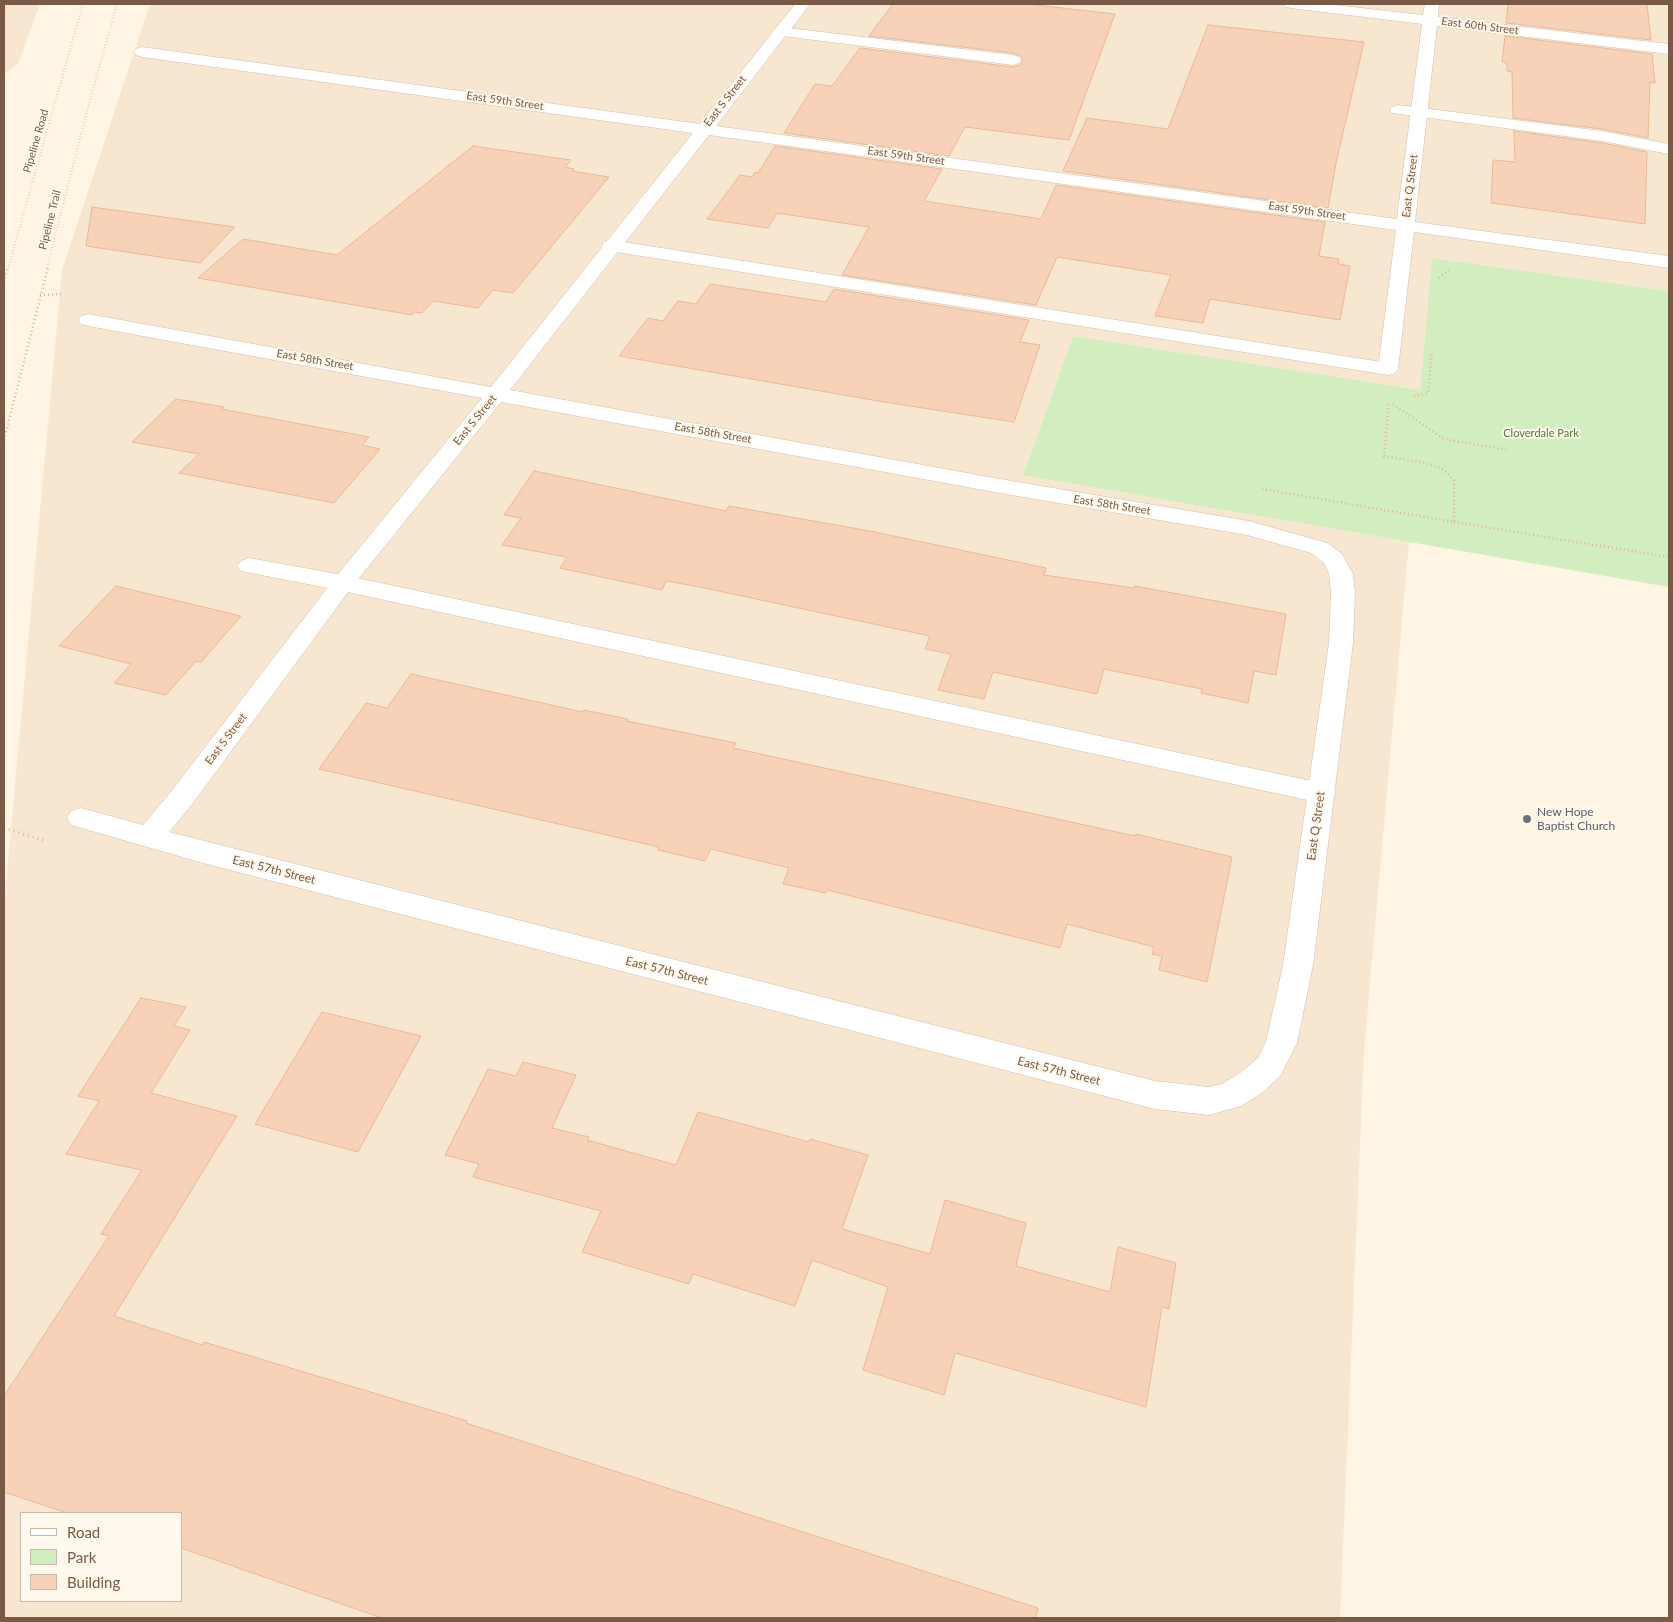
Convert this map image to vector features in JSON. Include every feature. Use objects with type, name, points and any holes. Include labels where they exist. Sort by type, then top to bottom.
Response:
[{"type":"street","name":"East S Street","points":[[149,836],[180,800],[343,583],[497,393],[802,4]]},
{"type":"street","name":"East 60th Street","points":[[1291,4],[1431,12],[1669,49]]},
{"type":"street","name":"East Q Street","points":[[611,246],[1388,369],[1431,12]]},
{"type":"street","points":[[780,32],[1013,60]]},
{"type":"street","name":"East 59th Street","points":[[142,52],[1669,262]]},
{"type":"street","points":[[1398,110],[1602,136],[1669,149]]},
{"type":"street","name":"East 58th Street","points":[[88,320],[1000,486],[1249,528],[1319,548],[1334,559]]},
{"type":"street","name":"East Q Street","points":[[1251,1083],[1269,1067],[1281,1043],[1298,965],[1343,616],[1344,594],[1341,574],[1334,559]]},
{"type":"street","points":[[249,566],[343,583],[1321,792]]},
{"type":"street","name":"East 57th Street","points":[[82,818],[203,852],[1155,1095],[1209,1101],[1230,1096],[1251,1083]]},
{"type":"path","name":"Pipeline Road","points":[[4,282],[83,4]]},
{"type":"path","name":"Pipeline Trail","points":[[4,440],[86,115],[117,4]]},
{"type":"path","points":[[1438,286],[1439,276],[1449,268],[1456,267]]},
{"type":"path","points":[[1412,396],[1428,393],[1433,344]]},
{"type":"path","points":[[1389,401],[1396,399]]},
{"type":"path","points":[[1389,401],[1444,439],[1508,450]]},
{"type":"path","points":[[1389,401],[1384,456],[1426,464],[1444,470],[1454,480],[1454,522]]},
{"type":"path","points":[[1262,489],[1669,557]]},
{"type":"shaded area","points":[[4,4],[40,4],[18,64],[4,74]]},
{"type":"shaded area","points":[[150,4],[1669,4],[1669,291],[1432,258],[1420,391],[1073,336],[1023,474],[1409,542],[1364,1051],[1340,1618],[4,1618],[4,905],[62,270]]},
{"type":"green space","name":"Cloverdale Park","points":[[1432,258],[1669,291],[1669,587],[1023,475],[1073,336],[1420,390]]},
{"type":"building","points":[[893,4],[1027,4],[1115,14],[1069,140],[965,127],[949,156],[784,133],[815,84],[832,86],[860,48],[1013,67],[1020,65],[1023,61],[1021,56],[1013,53],[869,36]]},
{"type":"building","points":[[1508,4],[1647,4],[1651,40],[1506,23]]},
{"type":"building","points":[[1208,25],[1364,42],[1336,163],[1328,208],[1063,171],[1087,118],[1168,129]]},
{"type":"building","points":[[1505,36],[1652,54],[1655,83],[1650,82],[1648,138],[1602,129],[1513,118],[1512,72],[1507,71],[1507,63],[1502,62]]},
{"type":"building","points":[[1514,131],[1602,143],[1647,152],[1645,224],[1491,203],[1493,160],[1515,162]]},
{"type":"building","points":[[473,146],[571,160],[565,167],[574,169],[572,171],[609,177],[513,293],[493,290],[478,308],[433,301],[422,313],[414,312],[412,315],[198,278],[243,239],[337,255]]},
{"type":"building","points":[[775,146],[942,169],[924,201],[1041,219],[1056,185],[1325,222],[1319,256],[1339,259],[1338,264],[1350,266],[1340,320],[1210,299],[1203,323],[1155,316],[1171,275],[1057,257],[1036,305],[842,275],[869,227],[777,213],[768,228],[707,219],[740,175],[752,177],[755,172],[758,173]]},
{"type":"building","points":[[92,207],[235,227],[200,263],[86,246]]},
{"type":"building","points":[[710,284],[826,302],[834,289],[1029,320],[1020,342],[1040,345],[1014,422],[884,402],[619,356],[648,318],[663,321],[678,301],[696,304]]},
{"type":"building","points":[[176,399],[369,437],[362,445],[380,449],[334,503],[179,473],[199,454],[132,442]]},
{"type":"building","points":[[534,471],[726,511],[729,506],[870,531],[1046,568],[1044,575],[1134,588],[1135,586],[1286,614],[1276,675],[1254,671],[1248,703],[1201,693],[1202,689],[1104,669],[1097,694],[993,672],[984,699],[938,690],[951,654],[925,649],[930,636],[666,581],[662,590],[560,568],[567,557],[502,545],[521,518],[504,515]]},
{"type":"building","points":[[116,586],[241,616],[201,662],[196,661],[166,695],[114,683],[131,664],[59,646]]},
{"type":"building","points":[[411,674],[736,743],[733,748],[1135,836],[1136,834],[1232,857],[1207,982],[1159,970],[1162,956],[1152,954],[1154,947],[1067,924],[1060,948],[827,890],[826,893],[783,884],[789,868],[711,849],[705,861],[658,850],[659,847],[319,769],[366,703],[387,708]]},
{"type":"building","points":[[141,998],[186,1007],[174,1026],[190,1030],[151,1093],[237,1116],[114,1316],[202,1345],[204,1342],[467,1421],[466,1423],[1038,1608],[1036,1618],[382,1618],[182,1548],[182,1512],[64,1512],[4,1492],[4,1396],[109,1236],[101,1234],[142,1170],[66,1154],[99,1101],[78,1096]]},
{"type":"building","points":[[322,1012],[421,1036],[358,1152],[255,1124]]},
{"type":"building","points":[[523,1062],[576,1075],[552,1128],[589,1137],[587,1140],[676,1165],[698,1112],[809,1142],[810,1139],[868,1155],[842,1229],[930,1254],[945,1200],[1026,1223],[1016,1266],[1110,1292],[1118,1247],[1176,1263],[1169,1309],[1162,1307],[1146,1407],[955,1353],[944,1395],[863,1370],[888,1287],[812,1260],[795,1306],[693,1274],[689,1284],[582,1252],[601,1211],[473,1177],[479,1164],[445,1155],[488,1069],[516,1076]]},
{"type":"place","name":"New Hope Baptist Church","points":[[1527,819]]}]
